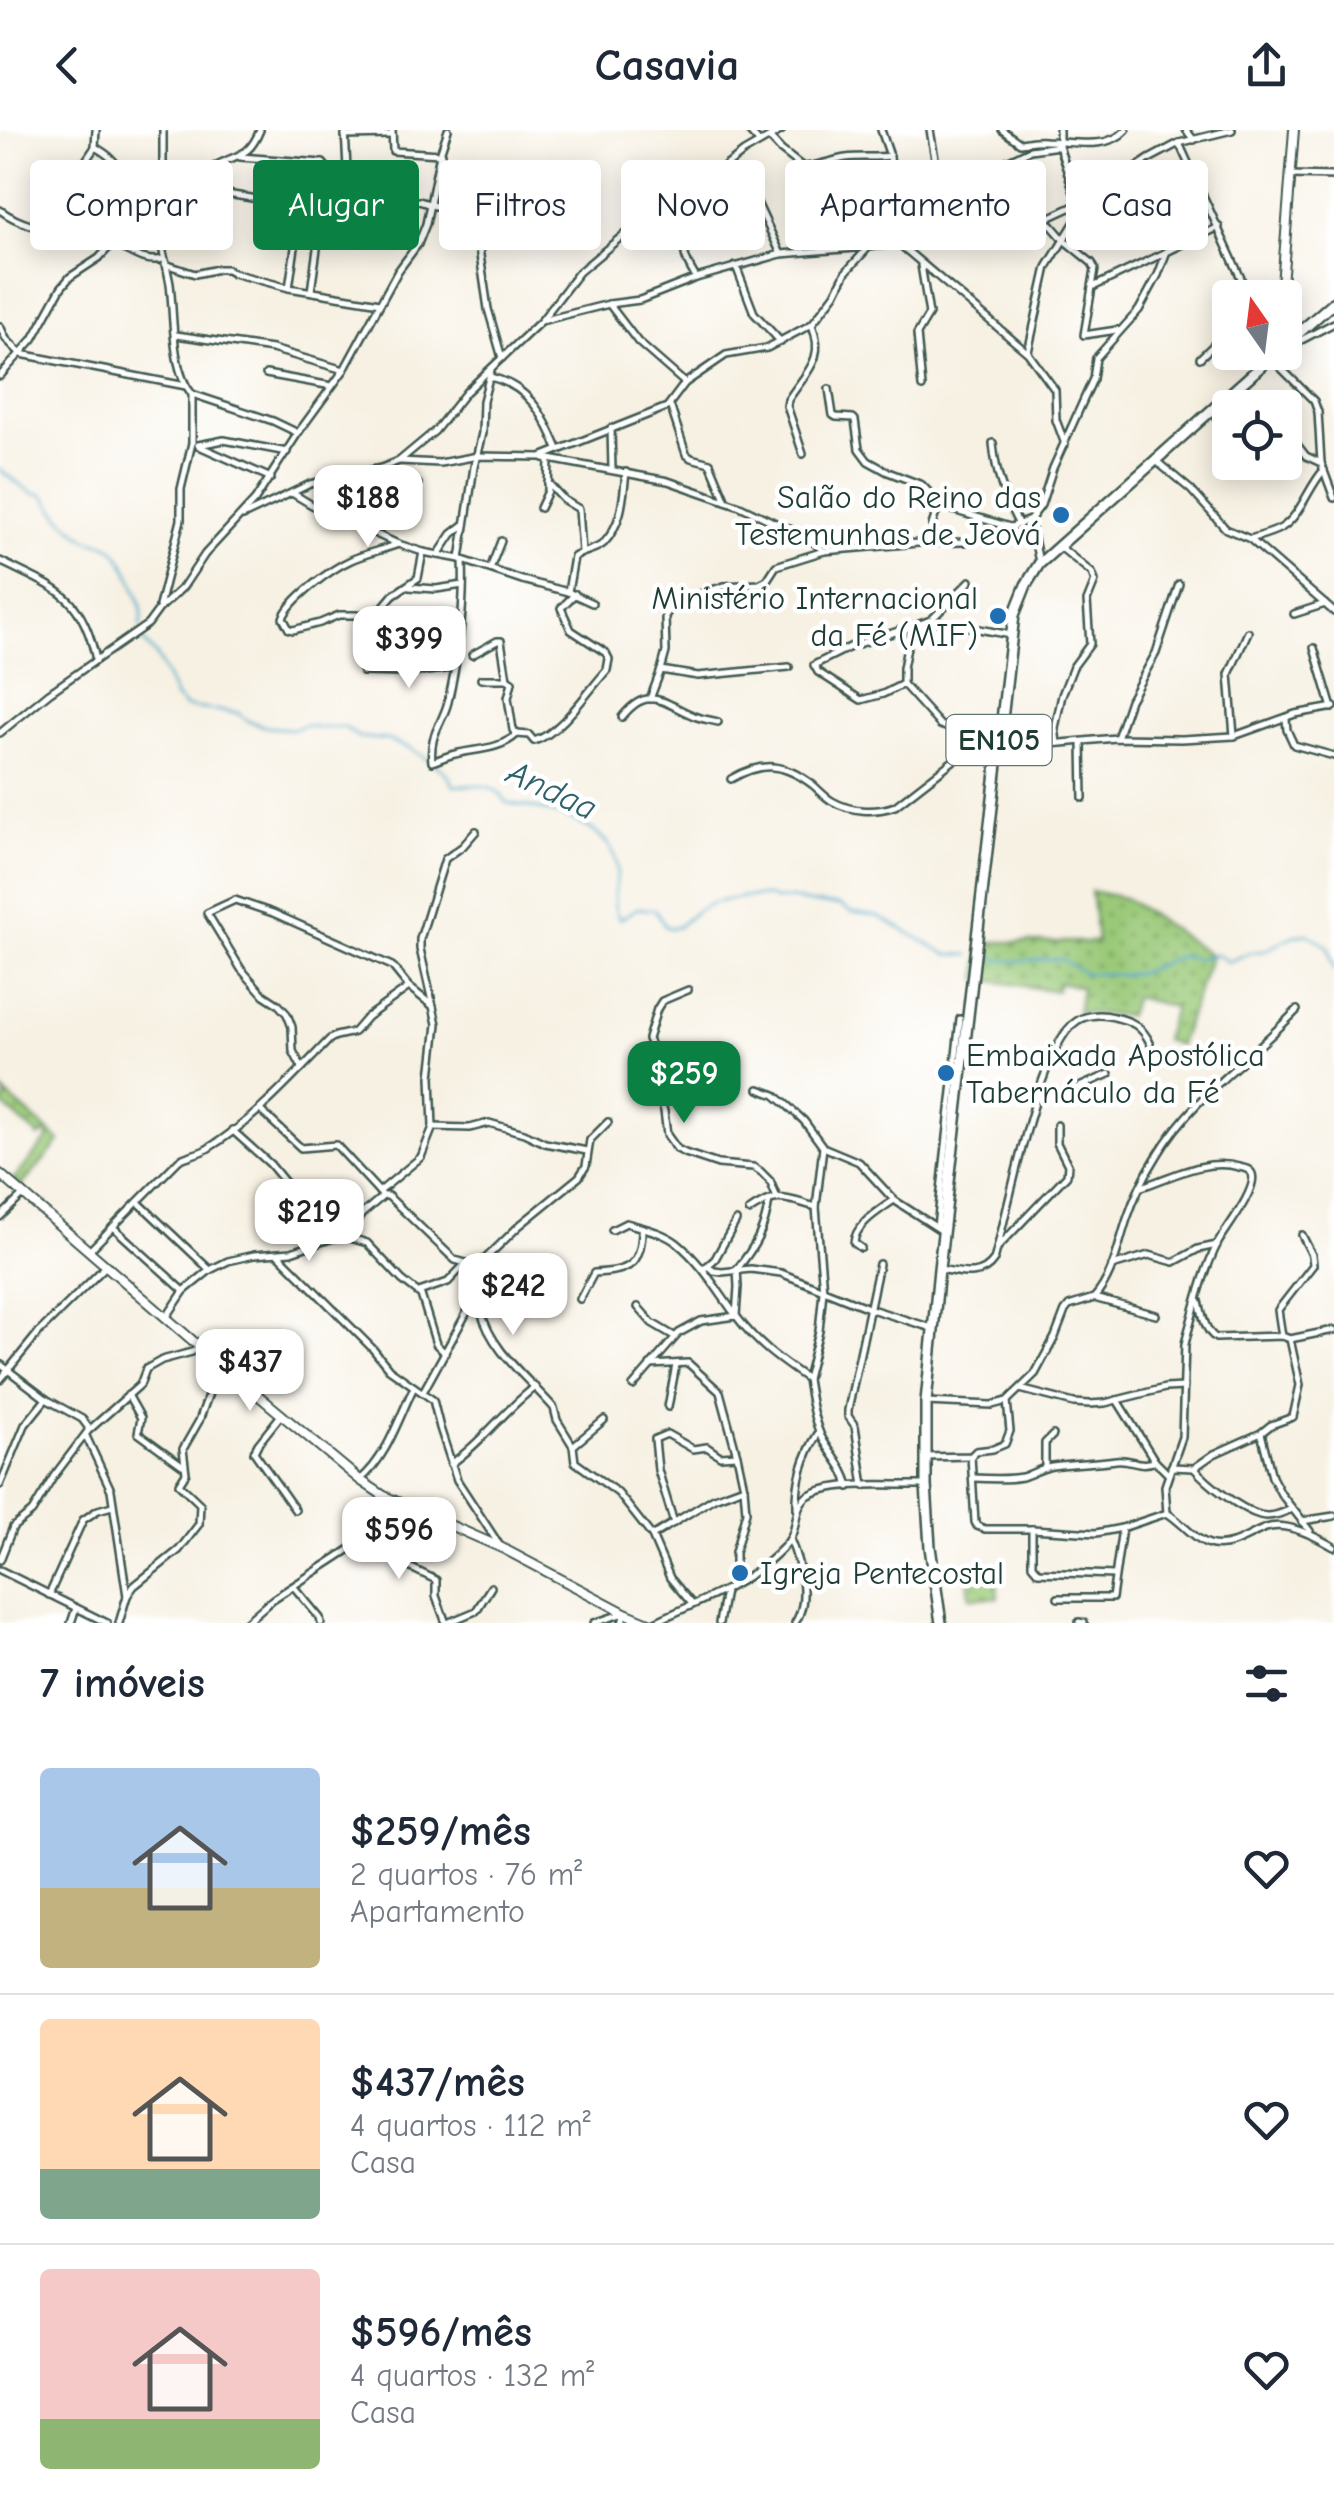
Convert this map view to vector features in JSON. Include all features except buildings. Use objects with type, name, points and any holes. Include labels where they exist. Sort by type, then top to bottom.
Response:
[{"type":"main road","points":[[1282,280],[1294,130]]},
{"type":"main road","points":[[1302,331],[1334,302]]},
{"type":"main road","points":[[1058,546],[1257,370]]},
{"type":"main road","name":"EN105","points":[[941,1623],[930,1548],[926,1402],[943,1177],[975,953],[1014,615],[1039,564],[1058,546]]},
{"type":"main road","points":[[0,1174],[360,1480],[406,1506],[502,1548],[651,1623]]},
{"type":"street","points":[[88,160],[96,148],[96,130]]},
{"type":"street","points":[[163,130],[163,160]]},
{"type":"street","points":[[240,157],[255,142],[260,130]]},
{"type":"street","points":[[419,242],[448,130]]},
{"type":"street","points":[[748,130],[759,142]]},
{"type":"street","points":[[735,160],[782,130]]},
{"type":"street","points":[[881,130],[890,160]]},
{"type":"street","points":[[930,130],[935,160]]},
{"type":"street","points":[[1002,130],[1017,143],[1042,140],[1059,144]]},
{"type":"street","points":[[1059,130],[1066,166]]},
{"type":"street","points":[[1009,160],[1030,150],[1059,144],[1103,143],[1118,138],[1126,130]]},
{"type":"street","points":[[1186,130],[1194,140]]},
{"type":"street","points":[[1148,160],[1178,144],[1232,130]]},
{"type":"street","points":[[346,160],[344,133],[392,133],[393,151],[440,154]]},
{"type":"street","points":[[770,138],[796,160]]},
{"type":"street","points":[[1178,144],[1242,280]]},
{"type":"street","points":[[96,148],[115,160]]},
{"type":"street","points":[[440,154],[444,160]]},
{"type":"street","points":[[843,160],[890,156]]},
{"type":"street","points":[[231,160],[276,160]]},
{"type":"street","points":[[1291,175],[1334,176]]},
{"type":"street","points":[[419,203],[439,206]]},
{"type":"street","points":[[0,210],[30,225]]},
{"type":"street","points":[[1066,210],[1046,219],[1095,269],[1084,336],[1120,330]]},
{"type":"street","points":[[765,220],[781,254]]},
{"type":"street","points":[[1094,286],[1219,227]]},
{"type":"street","points":[[234,520],[310,484],[399,461],[435,431],[466,392],[541,321],[579,272],[621,237]]},
{"type":"street","points":[[1028,353],[1044,276],[1065,242]]},
{"type":"street","points":[[0,376],[34,339],[70,276],[106,250]]},
{"type":"street","points":[[124,250],[144,260],[164,261],[195,274],[226,269],[288,288],[380,303]]},
{"type":"street","points":[[159,609],[181,520],[181,489],[195,444],[192,394],[178,360],[162,250]]},
{"type":"street","points":[[288,288],[294,250]]},
{"type":"street","points":[[310,291],[317,250]]},
{"type":"street","points":[[0,733],[49,693],[138,632],[184,586],[205,554],[255,500],[334,386],[414,250]]},
{"type":"street","points":[[480,250],[492,331],[502,358]]},
{"type":"street","points":[[684,250],[696,278]]},
{"type":"street","points":[[541,321],[640,300],[696,278],[781,254],[839,250]]},
{"type":"street","points":[[540,457],[670,404],[685,383],[726,355],[767,348],[812,324],[846,272],[866,250]]},
{"type":"street","points":[[907,250],[1028,353],[1056,390],[1056,420],[1066,444]]},
{"type":"street","points":[[650,699],[666,652],[666,616],[676,602],[724,586],[760,584],[776,566],[824,551],[975,540],[1030,520],[1042,505],[1053,468],[1094,379],[1096,358],[1139,310],[1168,251]]},
{"type":"street","points":[[920,262],[929,314],[917,334],[922,387]]},
{"type":"street","points":[[736,266],[754,314],[781,342]]},
{"type":"street","points":[[608,304],[638,342],[685,383]]},
{"type":"street","points":[[803,454],[787,406],[814,362],[818,347],[812,324]]},
{"type":"street","points":[[1302,339],[1334,324]]},
{"type":"street","points":[[0,326],[6,339],[22,354],[186,386]]},
{"type":"street","points":[[176,335],[272,349],[344,370]]},
{"type":"street","points":[[1200,358],[1212,346]]},
{"type":"street","points":[[491,367],[464,524],[463,624],[447,705],[435,732],[432,762],[490,748],[517,734],[530,735],[536,742],[553,732],[610,666],[606,653],[568,628],[561,608],[571,593],[574,558],[604,544],[610,530],[619,523],[626,472]]},
{"type":"street","points":[[1288,370],[1314,401],[1318,412],[1323,467],[1334,498]]},
{"type":"street","points":[[266,374],[334,386]]},
{"type":"street","points":[[490,377],[516,387],[534,403],[558,449]]},
{"type":"street","points":[[829,389],[833,415],[855,420],[864,458],[922,485],[950,509],[1016,526]]},
{"type":"street","points":[[192,394],[298,433]]},
{"type":"street","points":[[670,404],[686,454],[710,463],[726,501]]},
{"type":"street","points":[[611,428],[612,470]]},
{"type":"street","points":[[195,444],[224,440],[286,452]]},
{"type":"street","points":[[993,443],[999,482],[1016,526]]},
{"type":"street","points":[[195,444],[271,478]]},
{"type":"street","points":[[1302,451],[1323,467]]},
{"type":"street","points":[[399,461],[440,463],[478,456],[540,457],[626,472],[668,481],[726,501],[803,533],[824,551]]},
{"type":"street","points":[[540,508],[546,499],[549,460]]},
{"type":"street","points":[[1156,460],[1191,490],[1214,519],[1237,536],[1250,539],[1334,612]]},
{"type":"street","points":[[1250,539],[1280,529],[1288,522],[1323,467]]},
{"type":"street","points":[[548,483],[578,509],[582,552]]},
{"type":"street","points":[[373,533],[418,484]]},
{"type":"street","points":[[292,493],[398,544],[571,593],[592,603]]},
{"type":"street","points":[[940,504],[932,525],[940,543]]},
{"type":"street","points":[[1030,520],[1039,564]]},
{"type":"street","points":[[438,555],[464,524]]},
{"type":"street","points":[[490,570],[501,540]]},
{"type":"street","points":[[398,544],[340,565],[284,614],[289,628],[382,608],[418,578],[424,552]]},
{"type":"street","points":[[1057,742],[1055,728],[1062,695],[1073,667],[1090,644],[1088,600],[1095,581],[1092,573],[1058,546]]},
{"type":"street","points":[[0,561],[38,578],[69,599],[90,631],[96,661]]},
{"type":"street","points":[[903,684],[861,700],[818,672],[814,665],[852,646],[931,620],[970,581]]},
{"type":"street","points":[[1116,738],[1130,700],[1156,652],[1179,584]]},
{"type":"street","points":[[406,587],[436,589],[464,585]]},
{"type":"street","points":[[1294,614],[1325,604]]},
{"type":"street","points":[[931,620],[1011,634]]},
{"type":"street","points":[[911,627],[902,668],[903,684],[940,725],[998,748],[1116,738],[1234,736],[1308,711],[1333,708],[1314,648]]},
{"type":"street","points":[[1234,736],[1229,674],[1248,632]]},
{"type":"street","points":[[472,655],[501,641],[507,679]]},
{"type":"street","points":[[661,670],[698,676],[789,667]]},
{"type":"street","points":[[363,672],[455,668]]},
{"type":"street","points":[[481,679],[512,682],[508,698],[517,734]]},
{"type":"street","points":[[622,718],[632,704],[650,699],[663,700],[718,722]]},
{"type":"street","points":[[1286,718],[1294,745],[1334,756]]},
{"type":"street","points":[[731,779],[758,766],[774,767],[798,774],[832,801],[879,812],[895,806],[980,740]]},
{"type":"street","points":[[1082,743],[1083,798]]},
{"type":"street","points":[[166,1318],[184,1290],[228,1261],[278,1254],[348,1232],[421,1157],[433,1127],[431,1077],[438,1031],[420,949],[423,924],[445,859],[476,831]]},
{"type":"street","points":[[302,1068],[294,1051],[287,1014],[264,996],[241,969],[208,914],[228,902],[242,902],[392,966],[409,987],[433,1006]]},
{"type":"street","points":[[89,1251],[178,1160],[206,1150],[260,1110],[330,1040],[354,1032],[367,1017],[409,987]]},
{"type":"street","points":[[688,990],[662,1002],[648,1039],[660,1066],[656,1089],[668,1135],[684,1153],[760,1171],[770,1180],[777,1198]]},
{"type":"street","points":[[1094,1298],[1112,1266],[1129,1213],[1167,1140],[1198,1100],[1262,1046],[1297,1010]]},
{"type":"street","points":[[939,1269],[968,1274],[988,1268],[1051,1057],[1075,1022],[1087,1016],[1120,1018],[1136,1024],[1150,1042]]},
{"type":"street","points":[[948,1151],[960,1019]]},
{"type":"street","points":[[1037,1098],[1070,1091],[1109,1074]]},
{"type":"street","points":[[758,1089],[789,1107],[823,1147],[860,1162],[894,1200],[940,1229]]},
{"type":"street","points":[[260,1110],[302,1148],[336,1145],[381,1194],[388,1196],[454,1260],[466,1263],[485,1258],[579,1177],[586,1166],[590,1140],[608,1122]]},
{"type":"street","points":[[433,1127],[470,1128],[489,1123],[545,1144],[587,1151]]},
{"type":"street","points":[[997,1248],[1067,1175],[1068,1165],[1058,1142],[1058,1124]]},
{"type":"street","points":[[232,1130],[270,1164],[332,1238]]},
{"type":"street","points":[[823,1147],[816,1206],[823,1292],[819,1331],[807,1379],[819,1432],[844,1468],[849,1486]]},
{"type":"street","points":[[1142,1187],[1216,1163],[1248,1170],[1253,1178],[1217,1245],[1185,1344],[1182,1436],[1165,1486],[1167,1513],[1202,1541],[1215,1546],[1269,1527],[1281,1527],[1312,1534],[1334,1547]]},
{"type":"street","points":[[0,1217],[24,1194]]},
{"type":"street","points":[[749,1211],[788,1197],[816,1206]]},
{"type":"street","points":[[861,1248],[854,1244],[859,1227],[894,1200]]},
{"type":"street","points":[[736,1316],[737,1269],[760,1238],[768,1201]]},
{"type":"street","points":[[138,1202],[210,1270]]},
{"type":"street","points":[[705,1268],[715,1259],[736,1221]]},
{"type":"street","points":[[612,1230],[626,1222],[678,1243],[705,1268],[736,1316],[767,1351],[807,1379]]},
{"type":"street","points":[[113,1227],[184,1290]]},
{"type":"street","points":[[580,1299],[594,1273],[628,1267],[640,1250],[642,1228]]},
{"type":"street","points":[[1282,1336],[1278,1310],[1314,1265],[1302,1234]]},
{"type":"street","points":[[341,1236],[367,1243],[418,1292],[438,1348],[445,1353]]},
{"type":"street","points":[[1112,1266],[1149,1255],[1174,1262],[1198,1248],[1217,1245]]},
{"type":"street","points":[[278,1254],[389,1368],[433,1400],[456,1480],[502,1548]]},
{"type":"street","points":[[418,1292],[448,1282],[466,1263]]},
{"type":"street","points":[[476,1263],[480,1310],[491,1336],[508,1360],[554,1408],[556,1420],[573,1446],[575,1462],[611,1486],[652,1536],[670,1578],[692,1604]]},
{"type":"street","points":[[864,1486],[855,1426],[848,1410],[879,1264]]},
{"type":"street","points":[[0,1380],[39,1332],[106,1266]]},
{"type":"street","points":[[705,1268],[782,1273],[871,1310],[932,1328]]},
{"type":"street","points":[[422,1392],[478,1291]]},
{"type":"street","points":[[926,1402],[992,1405],[1007,1401],[1035,1374],[1069,1306],[1094,1298],[1156,1315]]},
{"type":"street","points":[[1198,1298],[1210,1335],[1216,1338],[1290,1339],[1334,1330]]},
{"type":"street","points":[[638,1307],[652,1323],[676,1336]]},
{"type":"street","points":[[633,1386],[676,1336],[701,1321],[736,1316]]},
{"type":"street","points":[[1117,1400],[1155,1461],[1169,1470],[1194,1468],[1214,1454],[1295,1415],[1300,1385],[1290,1339]]},
{"type":"street","points":[[0,1560],[14,1527],[32,1512],[87,1434],[140,1385],[146,1369],[200,1347]]},
{"type":"street","points":[[0,1364],[88,1426],[87,1434],[110,1484],[127,1596]]},
{"type":"street","points":[[650,1364],[690,1364],[720,1392],[744,1487],[746,1512],[735,1552],[735,1585]]},
{"type":"street","points":[[668,1408],[676,1365]]},
{"type":"street","points":[[120,1623],[127,1596],[134,1586],[178,1550],[199,1524],[200,1504],[180,1486],[186,1473],[183,1450],[200,1421],[213,1382],[224,1367]]},
{"type":"street","points":[[451,1464],[535,1386]]},
{"type":"street","points":[[1020,1389],[1090,1404],[1185,1386]]},
{"type":"street","points":[[360,1480],[385,1447],[414,1387]]},
{"type":"street","points":[[128,1395],[141,1418],[138,1432],[185,1467]]},
{"type":"street","points":[[0,1485],[25,1426],[46,1399]]},
{"type":"street","points":[[1007,1401],[1008,1440],[992,1449],[976,1450],[971,1456],[977,1526],[1096,1532],[1167,1513]]},
{"type":"street","points":[[281,1414],[254,1452],[295,1510]]},
{"type":"street","points":[[573,1446],[604,1420]]},
{"type":"street","points":[[798,1512],[800,1475],[819,1432]]},
{"type":"street","points":[[1261,1433],[1280,1494],[1312,1534]]},
{"type":"street","points":[[674,1524],[656,1459],[657,1437],[667,1434],[693,1449],[707,1447],[720,1456],[737,1455]]},
{"type":"street","points":[[1044,1468],[1046,1440],[1054,1436]]},
{"type":"street","points":[[926,1457],[971,1456]]},
{"type":"street","points":[[974,1478],[1008,1479],[1044,1468],[1120,1460],[1148,1465],[1155,1461]]},
{"type":"street","points":[[1194,1468],[1216,1490],[1258,1515],[1292,1509]]},
{"type":"street","points":[[651,1623],[726,1591],[769,1561],[790,1539],[803,1500],[808,1496],[849,1486],[926,1486]]},
{"type":"street","points":[[652,1536],[714,1498],[744,1487]]},
{"type":"street","points":[[48,1594],[83,1520],[112,1506]]},
{"type":"street","points":[[245,1623],[274,1599],[390,1524],[406,1506]]},
{"type":"street","points":[[1265,1516],[1269,1527]]},
{"type":"street","points":[[1302,1522],[1334,1516]]},
{"type":"street","points":[[390,1524],[405,1565],[436,1580],[436,1596],[447,1623],[476,1611],[491,1588]]},
{"type":"street","points":[[1032,1528],[1032,1565],[1038,1572],[1114,1575]]},
{"type":"street","points":[[1058,1598],[1113,1596],[1122,1528]]},
{"type":"street","points":[[790,1539],[803,1592],[802,1612],[795,1623]]},
{"type":"street","points":[[0,1570],[107,1623]]},
{"type":"street","points":[[294,1586],[321,1623]]},
{"type":"street","points":[[719,1623],[726,1591]]},
{"type":"street","points":[[72,1623],[76,1608]]},
{"type":"street","points":[[594,1623],[625,1613]]},
{"type":"street","points":[[622,1623],[625,1613]]},
{"type":"green space","points":[[1091,891],[1125,898],[1211,955],[1179,1045],[1164,1040],[1174,1007],[1134,997],[1128,1016],[1077,1012],[1081,987],[1059,982],[1056,991],[978,979],[981,942],[1097,942]]},
{"type":"green space","points":[[0,1089],[60,1141],[21,1187],[13,1180],[49,1137],[44,1132],[39,1137],[0,1103],[7,1098]]},
{"type":"green space","points":[[997,1568],[998,1598],[970,1597],[967,1571]]},
{"type":"waterway","name":"Andaa","points":[[0,470],[32,493],[44,495],[82,536],[116,552],[138,596],[140,627]]},
{"type":"waterway","name":"Andaa","points":[[141,634],[158,658],[176,698],[186,707],[238,713],[267,727],[344,727],[358,737],[388,740],[429,760],[446,773],[454,786],[490,788],[507,803],[540,809],[593,830],[614,856],[614,903],[620,919],[638,908],[655,910],[665,926],[678,927],[712,903],[767,896],[840,905],[851,912],[878,916],[947,954],[970,955]]},
{"type":"waterway","name":"Andaa","points":[[982,956],[1009,961],[1061,959],[1084,973],[1123,975],[1139,973],[1180,956],[1198,959],[1216,954],[1228,962],[1307,933],[1328,947],[1334,970]]},
{"type":"place","name":"Salão do Reino das Testemunhas de Jeová","points":[[1061,515]]},
{"type":"place","name":"Ministério Internacional da Fé (MIF)","points":[[998,616]]},
{"type":"place","name":"Embaixada Apostólica Tabernáculo da Fé","points":[[946,1073]]},
{"type":"place","name":"Igreja Pentecostal","points":[[740,1573]]}]
